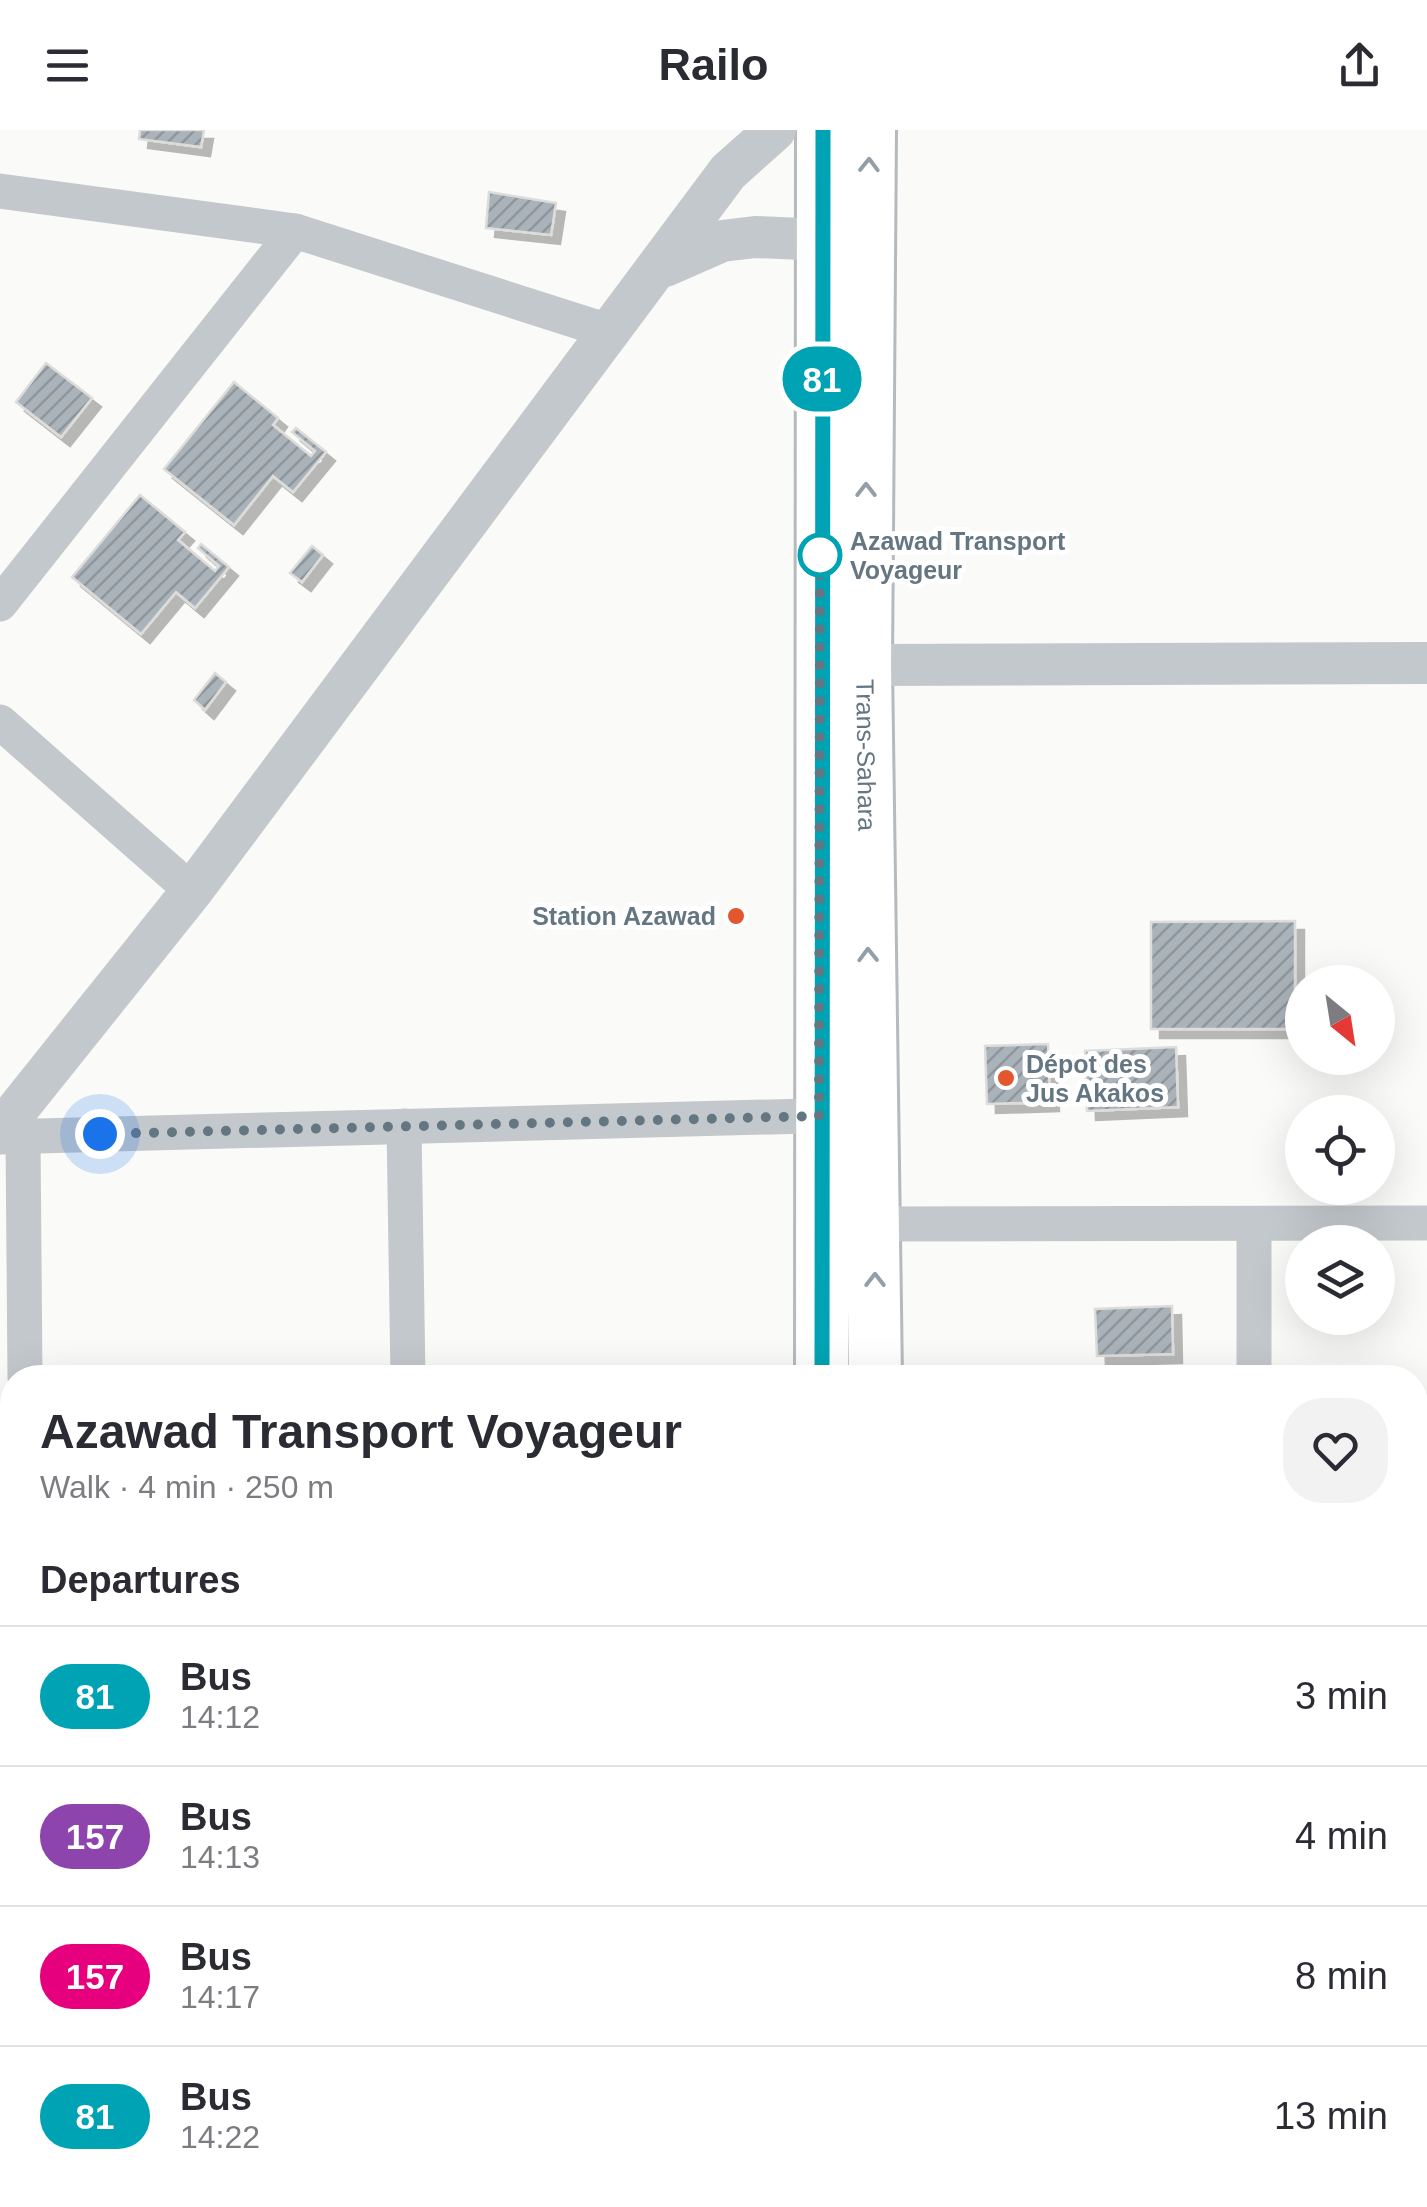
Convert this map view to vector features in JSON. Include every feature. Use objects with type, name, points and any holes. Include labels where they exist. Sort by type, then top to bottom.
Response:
[{"type":"main road","name":"Trans-Sahara","points":[[823,130],[846,241]]},
{"type":"main road","name":"Trans-Sahara","points":[[823,1365],[844,1115],[842,662],[846,241],[869,130]]},
{"type":"main road","name":"Trans-Sahara","points":[[844,1115],[874,1224],[875,1365]]},
{"type":"street","points":[[24,1365],[8,1135],[660,269],[728,172],[776,130]]},
{"type":"street","points":[[0,191],[294,231],[611,332]]},
{"type":"street","points":[[0,604],[294,231]]},
{"type":"street","points":[[660,269],[722,241],[754,237],[846,241]]},
{"type":"street","points":[[842,662],[1427,663]]},
{"type":"street","points":[[0,722],[192,890]]},
{"type":"street","points":[[8,1135],[844,1115]]},
{"type":"street","points":[[404,1126],[408,1365]]},
{"type":"street","points":[[874,1224],[1427,1223]]},
{"type":"street","points":[[1254,1224],[1254,1365]]},
{"type":"building","points":[[140,130],[204,130],[201,147],[139,139]]},
{"type":"building","points":[[489,192],[556,203],[551,235],[486,228]]},
{"type":"building","points":[[46,363],[92,398],[61,437],[16,402]]},
{"type":"building","points":[[234,382],[278,418],[273,425],[311,456],[315,451],[292,432],[296,428],[326,452],[293,492],[273,476],[234,525],[164,469]]},
{"type":"building","points":[[140,495],[185,532],[178,540],[215,571],[219,566],[198,548],[201,544],[229,567],[195,608],[176,592],[141,634],[72,577]]},
{"type":"building","points":[[312,546],[323,555],[302,582],[290,573]]},
{"type":"building","points":[[215,673],[226,682],[205,710],[194,700]]},
{"type":"building","points":[[1295,921],[1295,965],[1285,965],[1285,1029],[1151,1029],[1151,922]]},
{"type":"building","points":[[1048,1044],[1050,1102],[987,1104],[985,1046]]},
{"type":"building","points":[[1176,1047],[1178,1107],[1087,1111],[1085,1051]]},
{"type":"building","points":[[1172,1306],[1173,1354],[1097,1356],[1095,1309]]},
{"type":"bus line","name":"81","points":[[822,1365],[819,660],[823,130]]},
{"type":"place","name":"Azawad Transport Voyageur","points":[[820,555]]},
{"type":"place","name":"Station Azawad","points":[[736,916]]},
{"type":"place","name":"Dépot des Jus Akakos","points":[[1006,1078]]},
{"type":"route","points":[[100,1134],[819,1116],[820,546],[820,555]]}]
